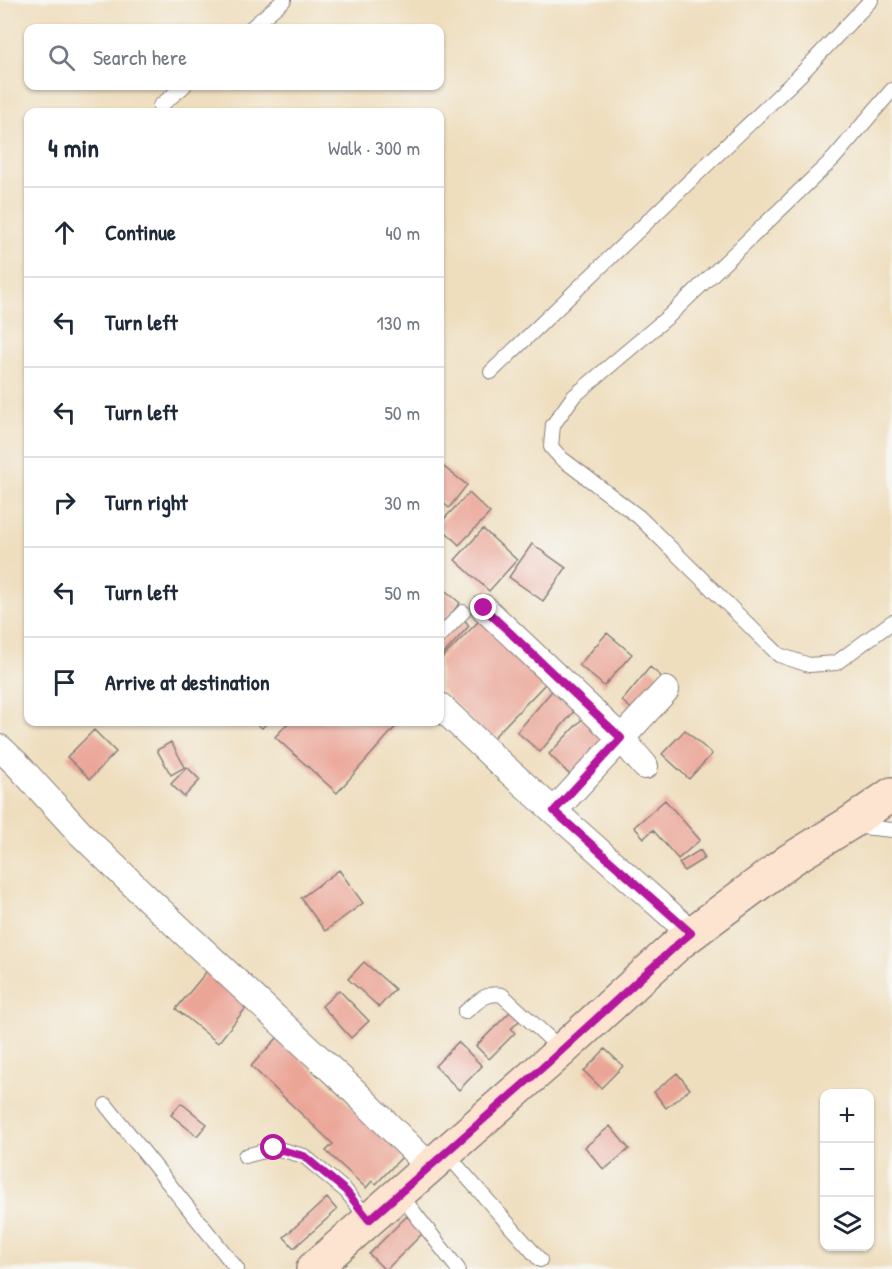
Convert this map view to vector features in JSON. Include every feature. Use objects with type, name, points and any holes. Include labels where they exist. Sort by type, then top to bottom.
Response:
[{"type":"main road","points":[[317,1268],[399,1192],[562,1050],[691,933],[790,860],[892,794]]},
{"type":"street","points":[[474,610],[621,738],[645,766]]},
{"type":"street","points":[[554,811],[666,690]]},
{"type":"street","points":[[444,710],[502,765],[691,933]]},
{"type":"street","points":[[0,748],[80,833],[149,900],[352,1089],[437,1159]]},
{"type":"lane","points":[[256,24],[284,0]]},
{"type":"lane","points":[[491,372],[798,77],[871,0]]},
{"type":"lane","points":[[160,108],[179,90]]},
{"type":"lane","points":[[891,93],[834,158],[670,315],[573,397],[553,425],[551,447],[561,458],[639,516],[779,656],[809,665],[836,663],[892,622]]},
{"type":"lane","points":[[444,633],[474,610]]},
{"type":"lane","points":[[850,823],[854,827],[892,830]]},
{"type":"lane","points":[[465,1012],[488,994],[502,995],[562,1050]]},
{"type":"lane","points":[[106,1105],[237,1269]]},
{"type":"lane","points":[[245,1156],[274,1148],[304,1156],[346,1191],[369,1220]]},
{"type":"lane","points":[[437,1159],[540,1260]]},
{"type":"lane","points":[[399,1192],[458,1269]]},
{"type":"building","points":[[444,467],[467,485],[449,508],[444,504]]},
{"type":"building","points":[[469,493],[490,513],[459,545],[444,530],[444,519]]},
{"type":"building","points":[[483,529],[517,560],[489,591],[455,560]]},
{"type":"building","points":[[532,544],[566,568],[543,601],[509,577]]},
{"type":"building","points":[[444,589],[460,603],[444,623]]},
{"type":"building","points":[[482,618],[547,682],[491,740],[444,693],[444,656]]},
{"type":"building","points":[[464,619],[469,626],[444,654],[444,640]]},
{"type":"building","points":[[607,633],[632,654],[604,686],[579,665]]},
{"type":"building","points":[[650,667],[662,677],[634,711],[622,701]]},
{"type":"building","points":[[557,685],[580,704],[540,752],[517,732]]},
{"type":"building","points":[[585,716],[608,738],[571,776],[549,754]]},
{"type":"building","points":[[285,726],[396,726],[337,793],[275,737]]},
{"type":"building","points":[[94,730],[116,752],[90,779],[67,757]]},
{"type":"building","points":[[685,730],[712,754],[689,779],[662,754]]},
{"type":"building","points":[[171,742],[185,767],[171,775],[157,750]]},
{"type":"building","points":[[187,767],[200,780],[184,797],[171,784]]},
{"type":"building","points":[[665,800],[700,840],[678,859],[653,830],[644,838],[634,827]]},
{"type":"building","points":[[700,850],[705,858],[684,871],[679,863]]},
{"type":"building","points":[[339,870],[363,903],[325,931],[301,898]]},
{"type":"building","points":[[364,962],[395,989],[379,1007],[348,979]]},
{"type":"building","points":[[207,971],[249,1004],[218,1043],[176,1009]]},
{"type":"building","points":[[339,990],[369,1021],[351,1038],[322,1006]]},
{"type":"building","points":[[511,1011],[520,1020],[511,1029],[515,1033],[489,1059],[476,1046]]},
{"type":"building","points":[[278,1037],[403,1156],[376,1184],[372,1181],[366,1188],[326,1151],[333,1144],[251,1066]]},
{"type":"building","points":[[458,1042],[482,1066],[459,1090],[435,1066]]},
{"type":"building","points":[[605,1049],[623,1066],[601,1088],[584,1071]]},
{"type":"building","points":[[677,1073],[690,1089],[666,1108],[654,1092]]},
{"type":"building","points":[[181,1103],[207,1124],[197,1136],[171,1115]]},
{"type":"building","points":[[610,1126],[629,1149],[604,1170],[585,1147]]},
{"type":"building","points":[[327,1198],[337,1210],[294,1248],[284,1237]]},
{"type":"building","points":[[407,1216],[423,1233],[387,1269],[384,1269],[369,1254]]},
{"type":"route","points":[[274,1148],[304,1156],[346,1191],[369,1220],[691,933],[554,811],[621,738],[484,608]]}]
